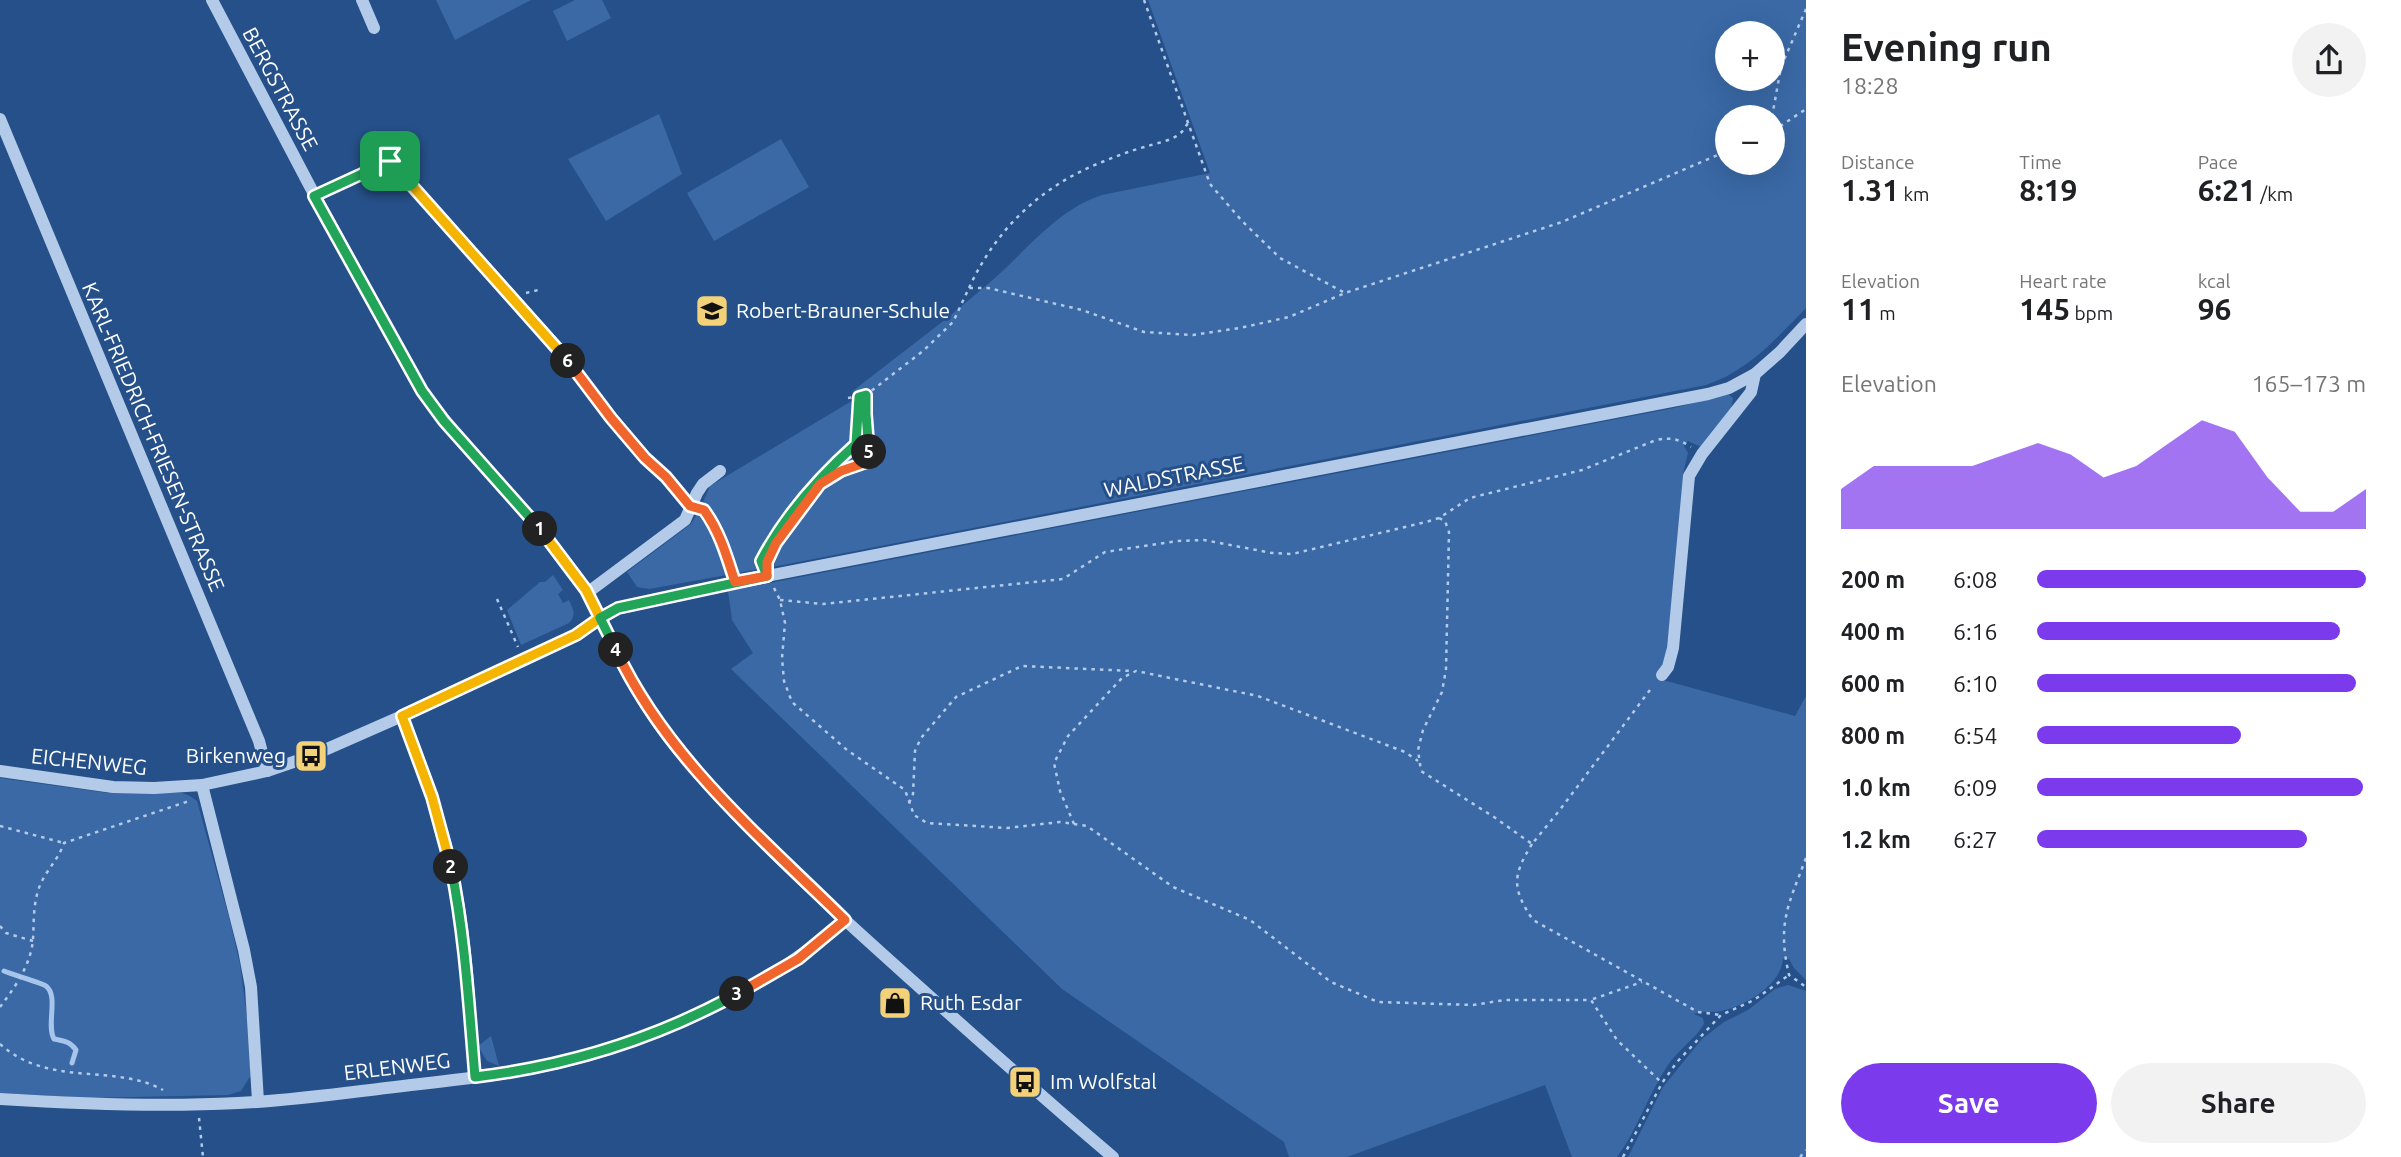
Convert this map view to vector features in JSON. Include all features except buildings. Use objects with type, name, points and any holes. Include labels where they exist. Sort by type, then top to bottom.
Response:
[{"type":"street","name":"BERGSTRASSE","points":[[212,0],[314,196],[422,391],[444,421],[532,519],[587,593],[639,695],[663,731],[726,803],[845,920],[1043,1099],[1113,1157]]},
{"type":"street","points":[[362,0],[374,28]]},
{"type":"street","name":"KARL-FRIEDRICH-FRIESEN-STRASSE","points":[[0,119],[260,741],[267,771]]},
{"type":"street","points":[[314,196],[390,161],[557,346],[611,418],[690,506]]},
{"type":"street","points":[[1662,675],[1668,667],[1673,648],[1689,476],[1702,454],[1751,392],[1755,374],[1806,324]]},
{"type":"street","name":"WALDSTRASSE","points":[[600,618],[618,608],[735,582],[1708,394],[1729,388],[1755,374]]},
{"type":"street","points":[[587,593],[685,520],[703,484],[720,471]]},
{"type":"street","name":"EICHENWEG","points":[[0,771],[113,787],[154,788],[202,785],[267,771],[311,756],[402,716],[576,635],[600,618]]},
{"type":"street","points":[[402,716],[432,797],[449,855],[458,902],[475,1077]]},
{"type":"street","points":[[202,785],[251,987],[258,1101]]},
{"type":"street","name":"ERLENWEG","points":[[0,1099],[86,1105],[197,1105],[258,1101],[475,1077],[543,1066],[593,1054],[693,1016],[798,959],[845,920]]},
{"type":"path","points":[[1144,0],[1210,184],[1242,221],[1280,258],[1345,293]]},
{"type":"path","points":[[1774,105],[1781,67],[1806,9]]},
{"type":"path","points":[[1785,123],[1806,109]]},
{"type":"path","points":[[848,398],[866,395],[923,351],[953,322],[978,267],[995,240],[1012,220],[1038,197],[1071,176],[1100,163],[1177,137],[1188,123]]},
{"type":"path","points":[[969,288],[988,288],[1083,310],[1144,332],[1193,335],[1240,328],[1289,317],[1345,293],[1562,222],[1715,156]]},
{"type":"path","points":[[767,576],[767,562],[776,543],[820,484],[841,471],[867,462],[870,456],[866,395]]},
{"type":"path","points":[[767,576],[761,561],[793,510],[827,470],[856,444],[859,397]]},
{"type":"path","points":[[1642,982],[1591,1000],[1505,1000],[1473,1005],[1378,1002],[1331,982],[1250,920],[1173,887],[1087,826],[1060,822],[1007,828],[927,823],[914,815],[905,790],[847,750],[792,702],[784,681],[782,659],[785,623],[780,600],[822,604],[1063,579],[1105,552],[1177,541],[1204,540],[1272,553],[1311,551],[1439,518],[1470,498],[1582,470],[1656,440],[1679,439],[1702,454]]},
{"type":"path","points":[[690,506],[704,510],[713,522],[735,582]]},
{"type":"path","points":[[1439,518],[1445,521],[1449,532],[1446,669],[1442,692],[1423,730],[1418,761],[1421,771],[1532,844]]},
{"type":"path","points":[[497,599],[523,660]]},
{"type":"path","points":[[909,803],[913,794],[915,751],[921,738],[956,697],[1022,666],[1136,671],[1258,696],[1405,752],[1418,761]]},
{"type":"path","points":[[1074,824],[1060,792],[1054,763],[1068,736],[1122,678],[1136,671]]},
{"type":"path","points":[[1662,675],[1532,844],[1520,863],[1517,880],[1519,899],[1533,920],[1698,1012],[1721,1015]]},
{"type":"path","points":[[0,826],[64,843],[191,800],[202,785]]},
{"type":"path","points":[[0,1007],[24,971],[31,955],[34,904],[38,888],[62,851],[64,843]]},
{"type":"path","points":[[1806,858],[1784,917],[1783,931],[1784,955],[1789,975],[1806,987]]},
{"type":"path","points":[[0,926],[6,933],[33,941]]},
{"type":"path","points":[[1623,1157],[1662,1083],[1677,1062],[1721,1015],[1754,1000],[1789,975]]},
{"type":"path","points":[[1591,1000],[1616,1040],[1662,1083]]},
{"type":"path","points":[[0,1044],[27,1061],[47,1068],[155,1085],[172,1095],[173,1105]]},
{"type":"path","points":[[197,1105],[203,1157]]},
{"type":"path","points":[[1800,1157],[1806,1150]]},
{"type":"shaded area","points":[[436,0],[531,0],[455,40]]},
{"type":"shaded area","points":[[575,0],[602,0],[611,18],[567,41],[553,11]]},
{"type":"shaded area","points":[[1148,0],[1806,0],[1806,308],[1760,353],[1721,379],[1706,385],[788,564],[649,589],[637,587],[627,572],[691,524],[710,486],[855,399],[853,391],[979,292],[1058,219],[1086,201],[1102,195],[1210,173]]},
{"type":"shaded area","points":[[659,114],[682,174],[606,221],[568,159]]},
{"type":"shaded area","points":[[781,139],[809,187],[714,241],[687,193]]},
{"type":"shaded area","points":[[1728,394],[1733,398],[1731,409],[1701,447],[1688,441],[1684,446],[1688,453],[1683,474],[1683,503],[1663,680],[1795,716],[1806,696],[1806,980],[1789,959],[1783,959],[1781,968],[1769,986],[1751,999],[1721,1011],[1694,1014],[1703,1018],[1704,1024],[1668,1065],[1617,1157],[1572,1157],[1545,1085],[1347,1157],[1289,1157],[1284,1142],[1062,989],[731,669],[753,653],[732,620],[728,591],[1674,408]]},
{"type":"shaded area","points":[[553,575],[563,590],[558,594],[563,603],[569,600],[574,612],[573,617],[569,623],[521,645],[507,610],[540,582],[545,582]]},
{"type":"shaded area","points":[[0,778],[108,793],[182,793],[197,801],[240,964],[249,1033],[251,1075],[241,1091],[228,1095],[87,1098],[0,1093]]},
{"type":"shaded area","points":[[1788,985],[1806,991],[1806,1157],[1628,1157],[1663,1087],[1702,1039],[1775,989]]},
{"type":"shaded area","points":[[491,1036],[499,1066],[487,1061],[478,1046]]},
{"type":"waterway","points":[[4,971],[43,984],[50,991],[52,1033],[54,1039],[74,1047],[76,1050],[72,1063]]},
{"type":"place","name":"Robert-Brauner-Schule","points":[[712,311]]},
{"type":"place","name":"Birkenweg","points":[[311,756]]},
{"type":"place","name":"Ruth Esdar","points":[[895,1003]]},
{"type":"place","name":"Im Wolfstal","points":[[1025,1082]]},
{"type":"route","points":[[390,161],[314,196],[422,391],[444,421],[560,554],[586,590],[600,618],[576,635],[402,716],[432,797],[449,855],[466,965],[475,1077],[503,1074],[593,1054],[693,1016],[798,959],[845,920],[686,760],[639,695],[600,618],[618,608],[767,576],[761,561],[771,542],[793,510],[827,470],[856,444],[859,397],[866,395],[870,456],[867,462],[841,471],[820,484],[776,543],[767,562],[767,576],[735,582],[723,545],[713,522],[704,510],[690,506],[666,477],[645,458],[557,346],[390,161]]}]
